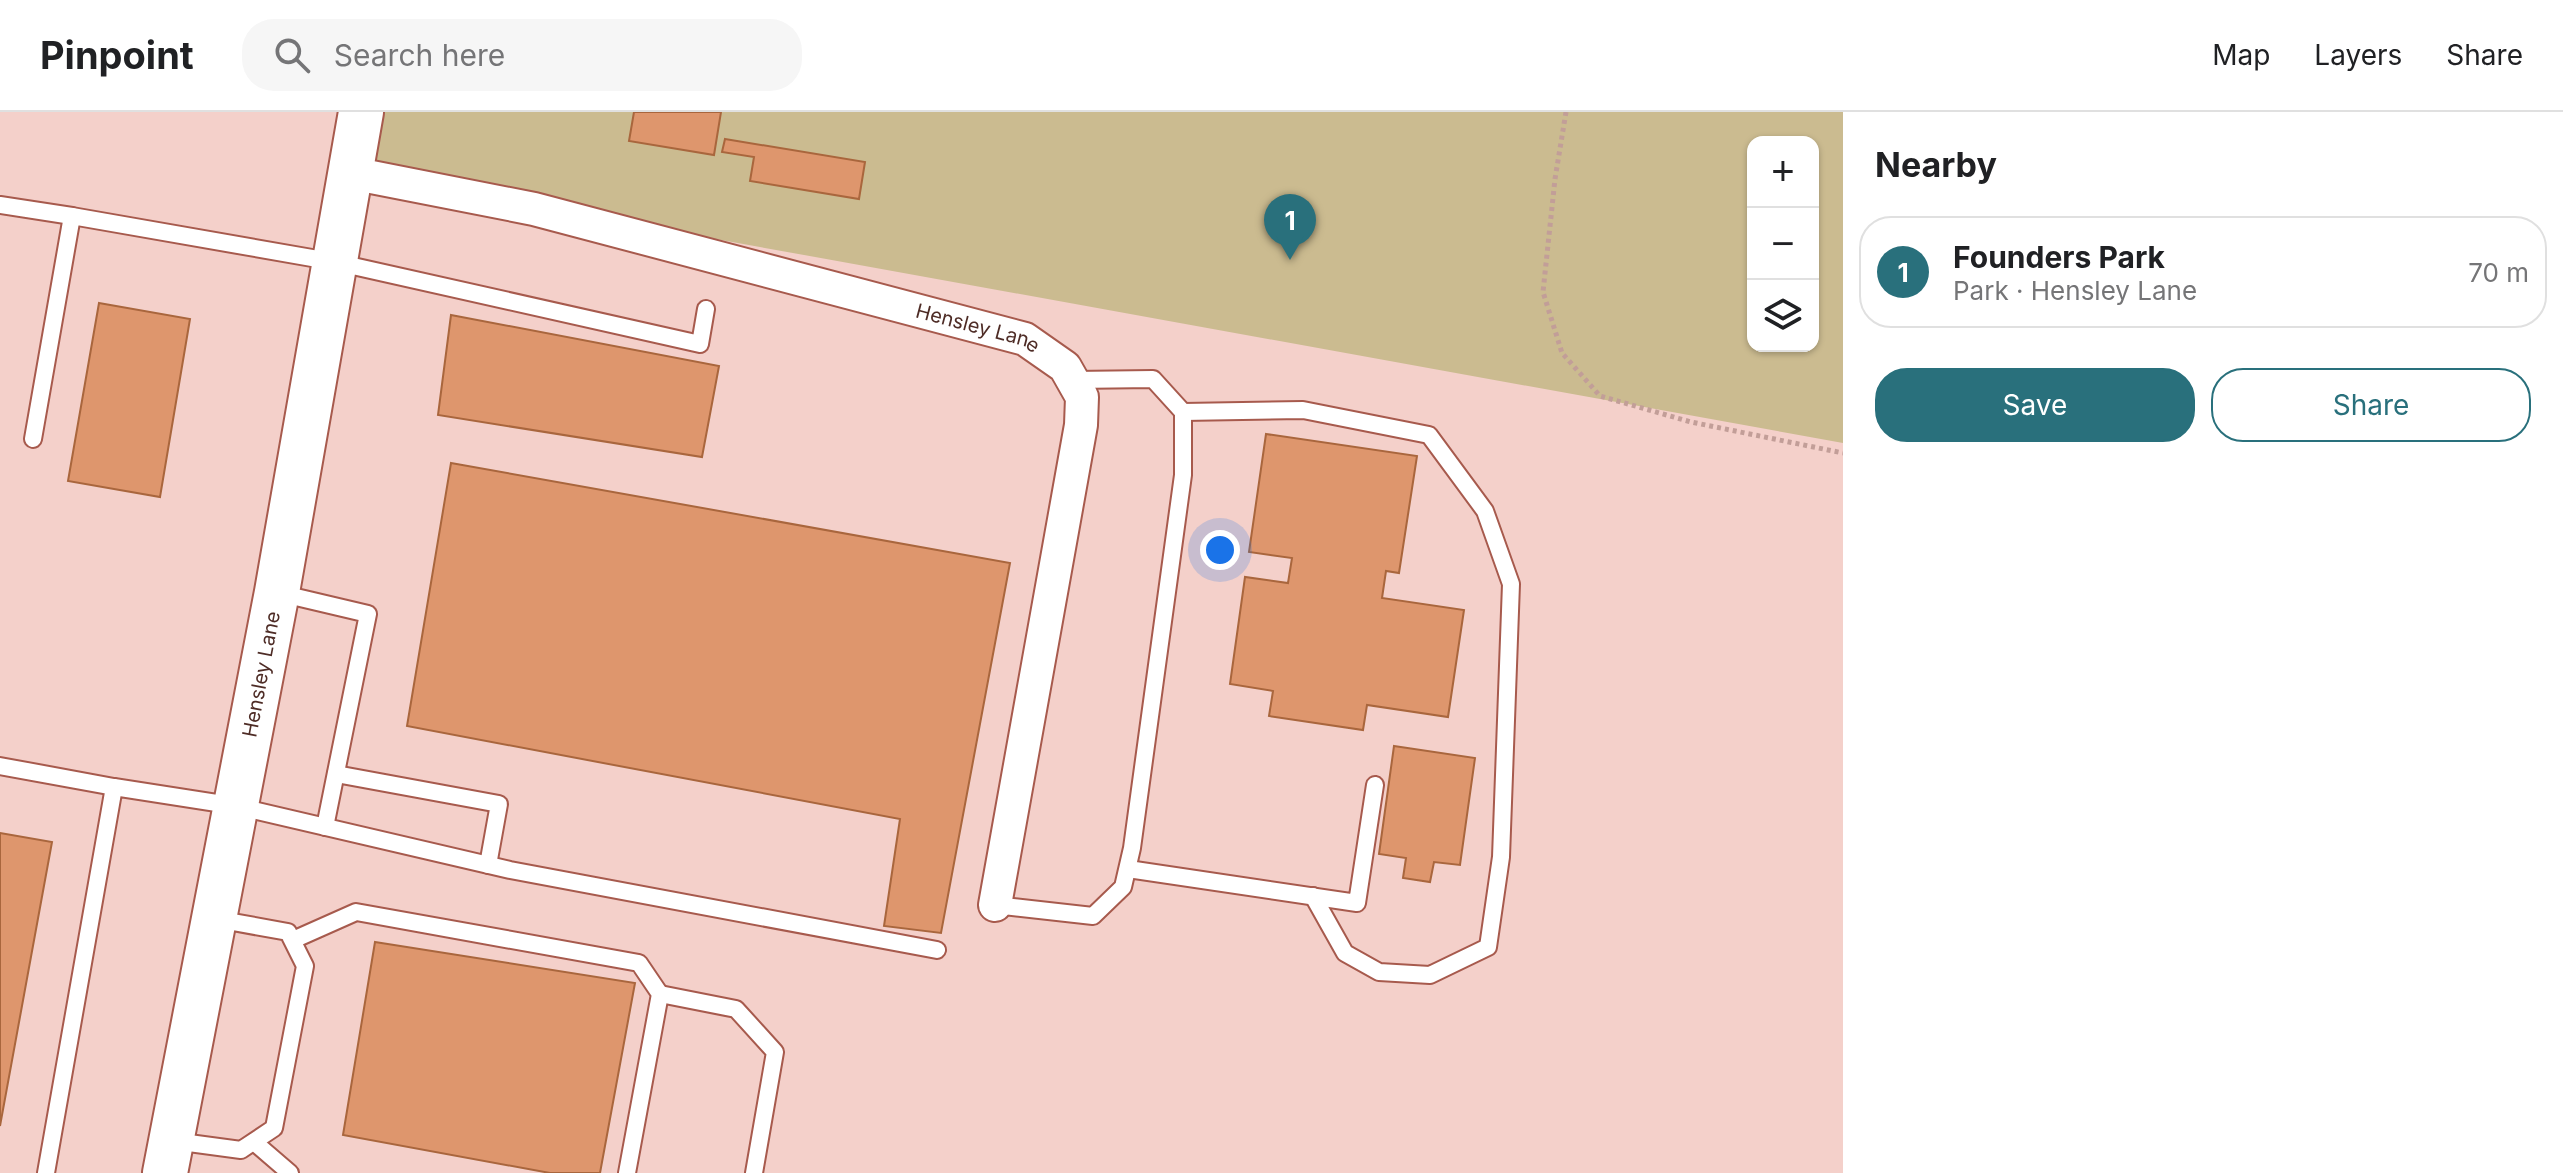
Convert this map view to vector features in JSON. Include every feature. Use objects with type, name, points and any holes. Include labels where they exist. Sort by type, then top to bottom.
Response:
[{"type":"street","name":"Hensley Lane","points":[[168,1157],[277,592],[361,112]]},
{"type":"street","name":"Hensley Lane","points":[[351,173],[534,209],[1025,339],[1065,367],[1073,380]]},
{"type":"street","points":[[995,905],[1081,425],[1082,397],[1073,380]]},
{"type":"lane","points":[[0,205],[335,262],[700,344],[706,309]]},
{"type":"lane","points":[[33,439],[72,216]]},
{"type":"lane","points":[[995,905],[1093,916],[1123,887],[1128,869],[1183,475],[1183,412],[1153,379],[1073,380]]},
{"type":"lane","points":[[1183,412],[1303,410],[1429,435],[1485,511],[1511,584],[1501,857],[1488,947],[1430,975],[1379,972],[1345,953],[1313,896]]},
{"type":"lane","points":[[277,592],[368,614],[325,827]]},
{"type":"lane","points":[[0,766],[236,806],[488,865],[937,950]]},
{"type":"lane","points":[[336,774],[499,804],[488,865]]},
{"type":"lane","points":[[1128,869],[1357,903],[1375,785]]},
{"type":"lane","points":[[46,1173],[114,787]]},
{"type":"lane","points":[[293,940],[356,912],[639,963],[660,994],[627,1173]]},
{"type":"lane","points":[[168,1157],[241,1150],[274,1128],[305,966],[288,932],[214,919]]},
{"type":"lane","points":[[660,994],[736,1009],[775,1052],[754,1173]]},
{"type":"lane","points":[[254,1142],[290,1173]]},
{"type":"path","points":[[1566,112],[1555,179],[1543,292],[1562,353],[1600,396],[1691,422],[1843,453]]},
{"type":"shaded area","points":[[361,112],[1843,112],[1843,443],[351,173]]},
{"type":"building","points":[[634,112],[721,112],[714,155],[629,141]]},
{"type":"building","points":[[725,139],[865,162],[859,199],[750,181],[754,157],[722,152]]},
{"type":"building","points":[[99,303],[190,319],[160,497],[68,481]]},
{"type":"building","points":[[451,315],[719,366],[702,457],[438,415]]},
{"type":"building","points":[[1266,434],[1417,456],[1399,573],[1386,571],[1382,598],[1464,610],[1448,717],[1367,705],[1363,730],[1269,716],[1273,691],[1230,684],[1245,577],[1288,583],[1292,558],[1249,552]]},
{"type":"building","points":[[451,463],[1010,563],[941,933],[884,926],[900,819],[407,726]]},
{"type":"building","points":[[1394,746],[1475,758],[1460,865],[1434,862],[1430,882],[1403,878],[1406,858],[1379,854]]},
{"type":"building","points":[[0,833],[52,842],[0,1126]]},
{"type":"building","points":[[375,942],[635,983],[600,1173],[550,1173],[343,1135]]},
{"type":"place","name":"Founders Park","points":[[1290,260]]}]
